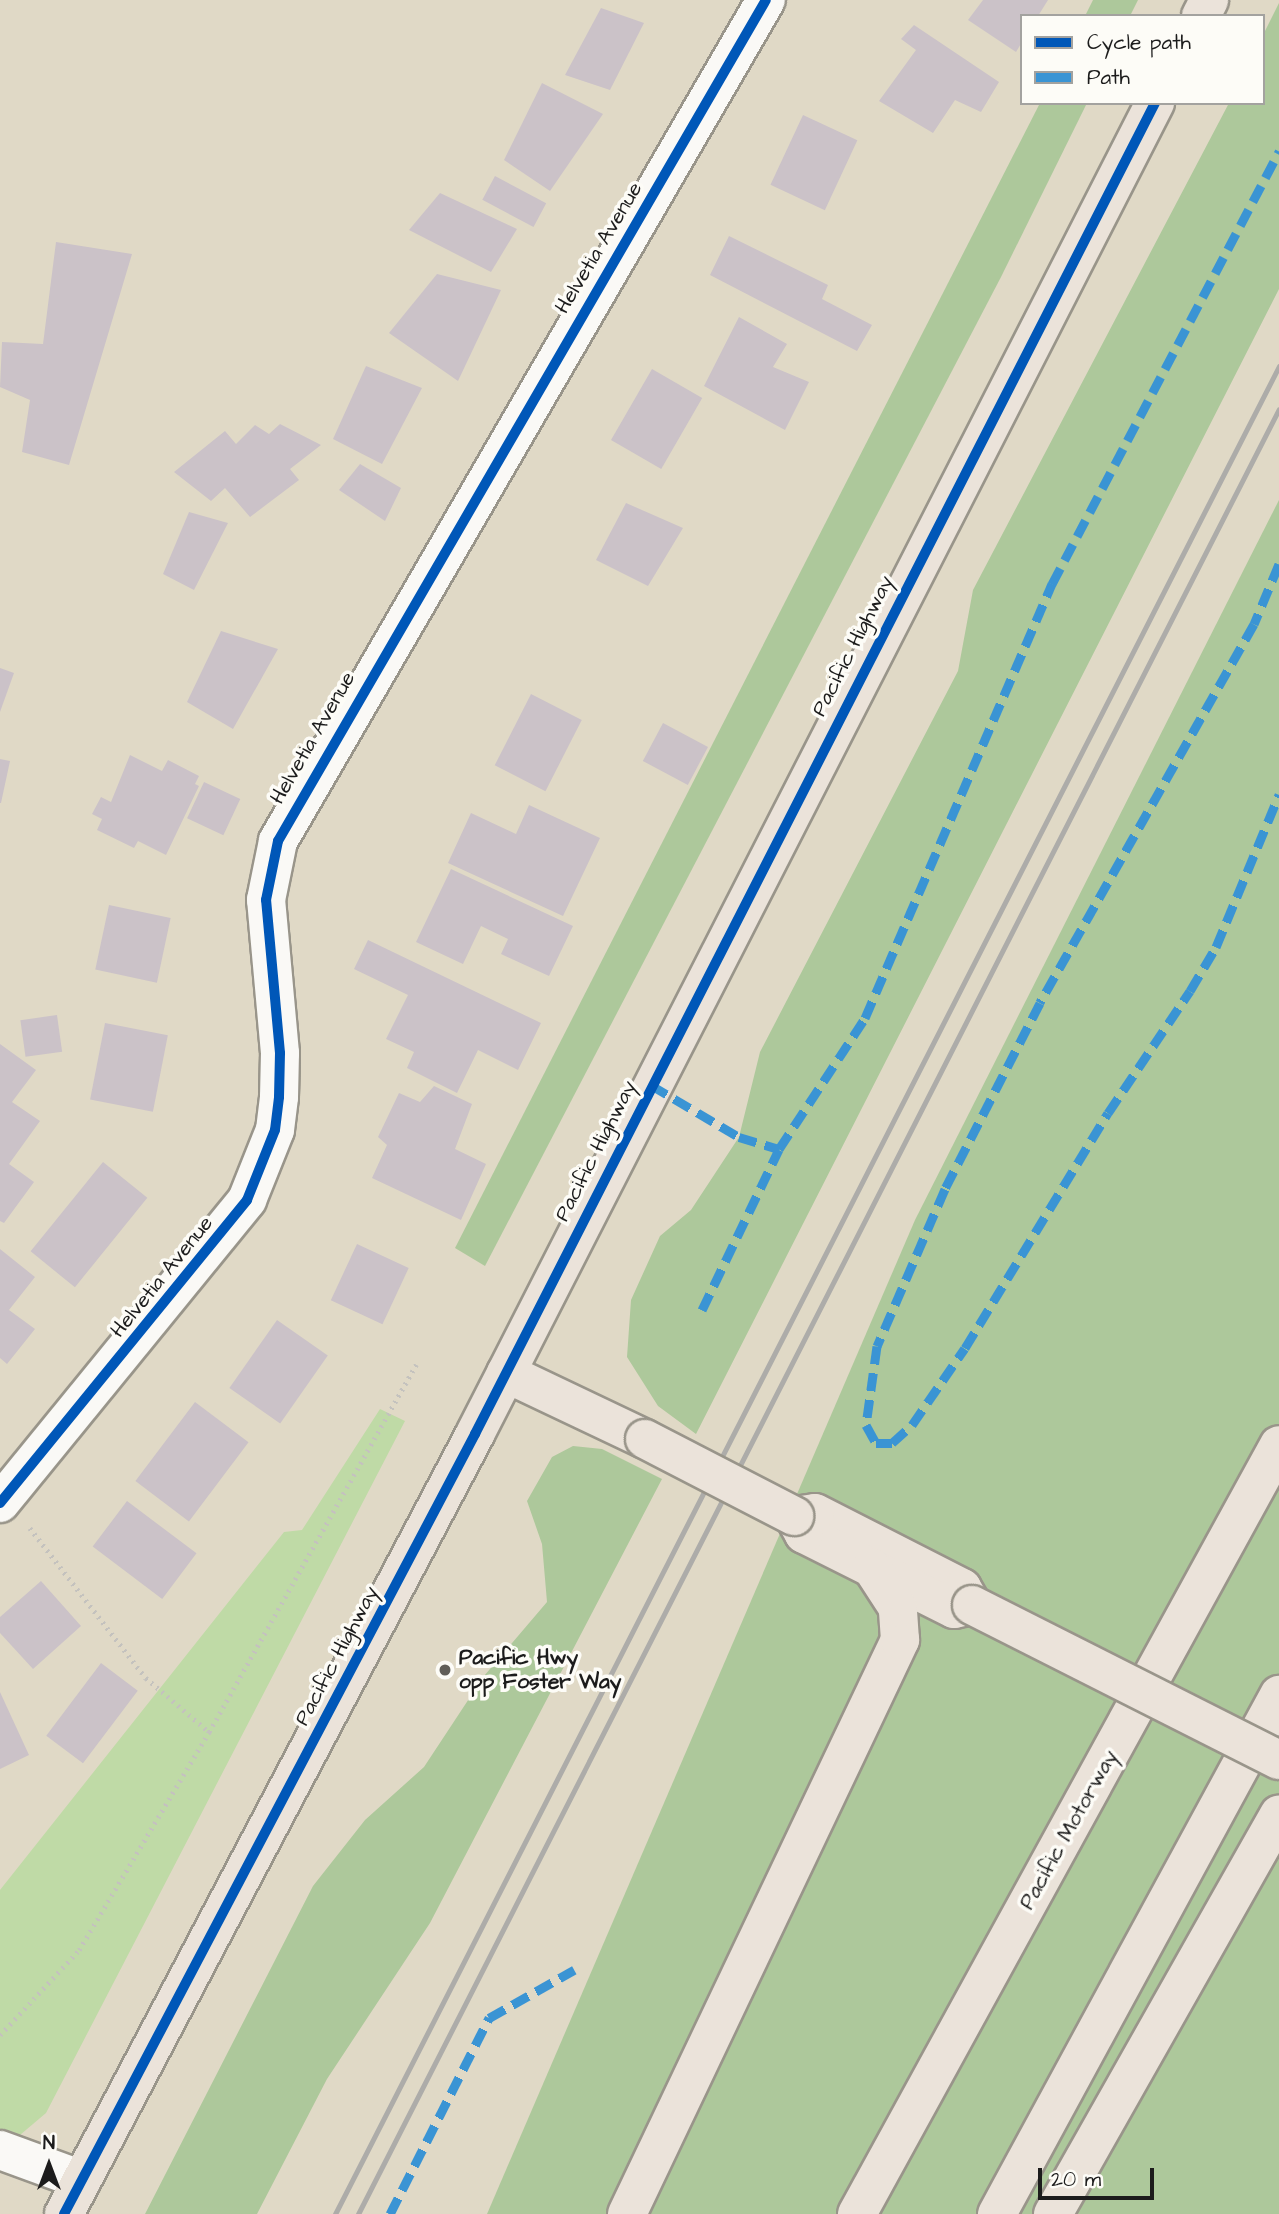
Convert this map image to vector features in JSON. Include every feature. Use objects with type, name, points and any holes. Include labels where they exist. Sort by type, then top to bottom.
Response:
[{"type":"main road","name":"Pacific Highway","points":[[64,2214],[506,1373],[1155,105]]},
{"type":"main road","points":[[506,1373],[645,1439],[794,1516],[804,1534],[954,1609],[972,1605]]},
{"type":"main road","name":"Pacific Motorway","points":[[857,2214],[1279,1445]]},
{"type":"main road","points":[[794,1516],[815,1513],[962,1588],[972,1605],[1279,1760]]},
{"type":"main road","points":[[627,2214],[900,1640],[898,1608],[872,1568]]},
{"type":"main road","points":[[998,2214],[1279,1695]]},
{"type":"main road","points":[[1053,2214],[1279,1814]]},
{"type":"street","name":"Helvetia Avenue","points":[[3,1500],[247,1200],[275,1130],[279,1097],[279,1042],[266,900],[278,841],[766,0]]},
{"type":"street","points":[[0,2150],[82,2180]]},
{"type":"path","points":[[0,2035],[79,1950],[209,1732],[416,1364]]},
{"type":"path","points":[[3,1500],[146,1678],[209,1732]]},
{"type":"green space","points":[[1093,0],[1138,0],[1131,14],[1086,14]]},
{"type":"green space","points":[[1279,3],[1279,289],[696,1434],[658,1406],[627,1357],[631,1300],[660,1236],[691,1210],[739,1137],[760,1052],[958,671],[973,590],[1228,105],[1265,105],[1265,31]]},
{"type":"green space","points":[[1039,105],[1086,105],[1001,277],[485,1266],[455,1248]]},
{"type":"green space","points":[[1279,500],[1279,2214],[487,2214],[915,1220]]},
{"type":"green space","points":[[380,1409],[405,1421],[46,2113],[20,2135],[0,2135],[0,1890],[284,1532],[302,1530]]},
{"type":"green space","points":[[573,1446],[602,1449],[662,1479],[430,1923],[327,2079],[257,2214],[145,2214],[313,1886],[365,1820],[424,1767],[484,1676],[547,1602],[542,1544],[527,1501],[552,1457]]},
{"type":"building","points":[[983,0],[1048,0],[1039,14],[1020,14],[1020,45],[1016,52],[968,20]]},
{"type":"building","points":[[601,8],[644,23],[610,90],[565,75]]},
{"type":"building","points":[[914,25],[999,82],[981,112],[955,100],[933,133],[879,101],[916,50],[901,39]]},
{"type":"building","points":[[542,83],[603,114],[550,191],[504,160]]},
{"type":"building","points":[[803,115],[857,140],[825,210],[770,185]]},
{"type":"building","points":[[495,176],[546,203],[534,227],[482,200]]},
{"type":"building","points":[[440,193],[517,229],[491,272],[409,230]]},
{"type":"building","points":[[729,236],[828,285],[822,299],[872,325],[857,351],[710,275]]},
{"type":"building","points":[[56,242],[132,254],[69,465],[22,452],[30,400],[0,387],[2,342],[43,344]]},
{"type":"building","points":[[437,274],[501,290],[458,381],[389,333]]},
{"type":"building","points":[[739,317],[787,344],[773,367],[809,382],[785,430],[704,386]]},
{"type":"building","points":[[366,366],[422,388],[382,464],[333,439]]},
{"type":"building","points":[[652,369],[702,398],[661,469],[611,440]]},
{"type":"building","points":[[280,424],[321,445],[290,469],[299,480],[250,517],[225,488],[211,501],[174,472],[225,431],[236,444],[255,425],[269,434]]},
{"type":"building","points":[[360,464],[401,488],[385,521],[339,490]]},
{"type":"building","points":[[626,503],[683,528],[648,586],[596,560]]},
{"type":"building","points":[[189,512],[228,523],[194,590],[163,574]]},
{"type":"building","points":[[221,631],[278,649],[233,729],[187,702]]},
{"type":"building","points":[[0,668],[14,673],[0,712]]},
{"type":"building","points":[[531,694],[582,720],[545,791],[495,765]]},
{"type":"building","points":[[663,723],[708,747],[688,785],[643,761]]},
{"type":"building","points":[[130,755],[162,771],[168,760],[199,776],[195,784],[199,786],[166,855],[138,841],[134,848],[97,830],[102,819],[92,814],[101,797],[111,802]]},
{"type":"building","points":[[0,759],[10,761],[1,803],[0,803]]},
{"type":"building","points":[[204,782],[240,799],[223,835],[187,818]]},
{"type":"building","points":[[529,805],[600,838],[563,916],[448,863],[471,813],[516,834]]},
{"type":"building","points":[[451,869],[573,926],[549,976],[501,954],[508,939],[481,926],[463,964],[416,942]]},
{"type":"building","points":[[109,905],[171,918],[157,983],[95,970]]},
{"type":"building","points":[[368,940],[541,1023],[518,1070],[478,1050],[457,1093],[407,1068],[414,1052],[386,1039],[408,995],[354,969]]},
{"type":"building","points":[[57,1015],[62,1052],[26,1057],[20,1020]]},
{"type":"building","points":[[105,1023],[168,1035],[153,1112],[90,1100]]},
{"type":"building","points":[[0,1044],[36,1070],[12,1102],[40,1121],[9,1164],[34,1182],[4,1223],[0,1221]]},
{"type":"building","points":[[434,1086],[472,1104],[455,1149],[486,1164],[461,1220],[372,1178],[387,1145],[378,1137],[399,1093],[420,1102]]},
{"type":"building","points":[[103,1162],[147,1198],[75,1287],[31,1251]]},
{"type":"building","points":[[357,1244],[409,1268],[382,1324],[331,1300]]},
{"type":"building","points":[[0,1249],[35,1277],[9,1310],[35,1329],[7,1364],[0,1358]]},
{"type":"building","points":[[277,1320],[328,1356],[280,1424],[229,1388]]},
{"type":"building","points":[[195,1402],[249,1442],[189,1521],[135,1481]]},
{"type":"building","points":[[127,1501],[196,1553],[162,1599],[93,1547]]},
{"type":"building","points":[[41,1581],[81,1626],[33,1669],[0,1633],[0,1617]]},
{"type":"building","points":[[101,1663],[138,1691],[83,1763],[46,1736]]},
{"type":"building","points":[[0,1692],[29,1755],[0,1769]]},
{"type":"railway","points":[[335,2214],[1279,366]]},
{"type":"railway","points":[[358,2214],[1279,409]]},
{"type":"marked path","points":[[651,1085],[739,1137],[779,1149],[865,1018],[1052,584],[1279,151]]},
{"type":"marked path","points":[[1279,564],[1254,624],[1040,1003],[945,1189],[877,1346],[866,1425],[876,1443],[892,1443],[912,1425],[965,1348],[1108,1113],[1190,991],[1216,947],[1279,795]]},
{"type":"marked path","points":[[702,1310],[779,1149]]},
{"type":"marked path","points":[[390,2214],[489,2018],[574,1970]]},
{"type":"cycle path","points":[[0,1503],[247,1200],[275,1130],[279,1097],[280,1053],[266,900],[278,841],[766,0]]},
{"type":"cycle path","points":[[64,2214],[475,1434],[1154,105]]},
{"type":"place","name":"Pacific Hwy opp Foster Way","points":[[445,1670]]}]
